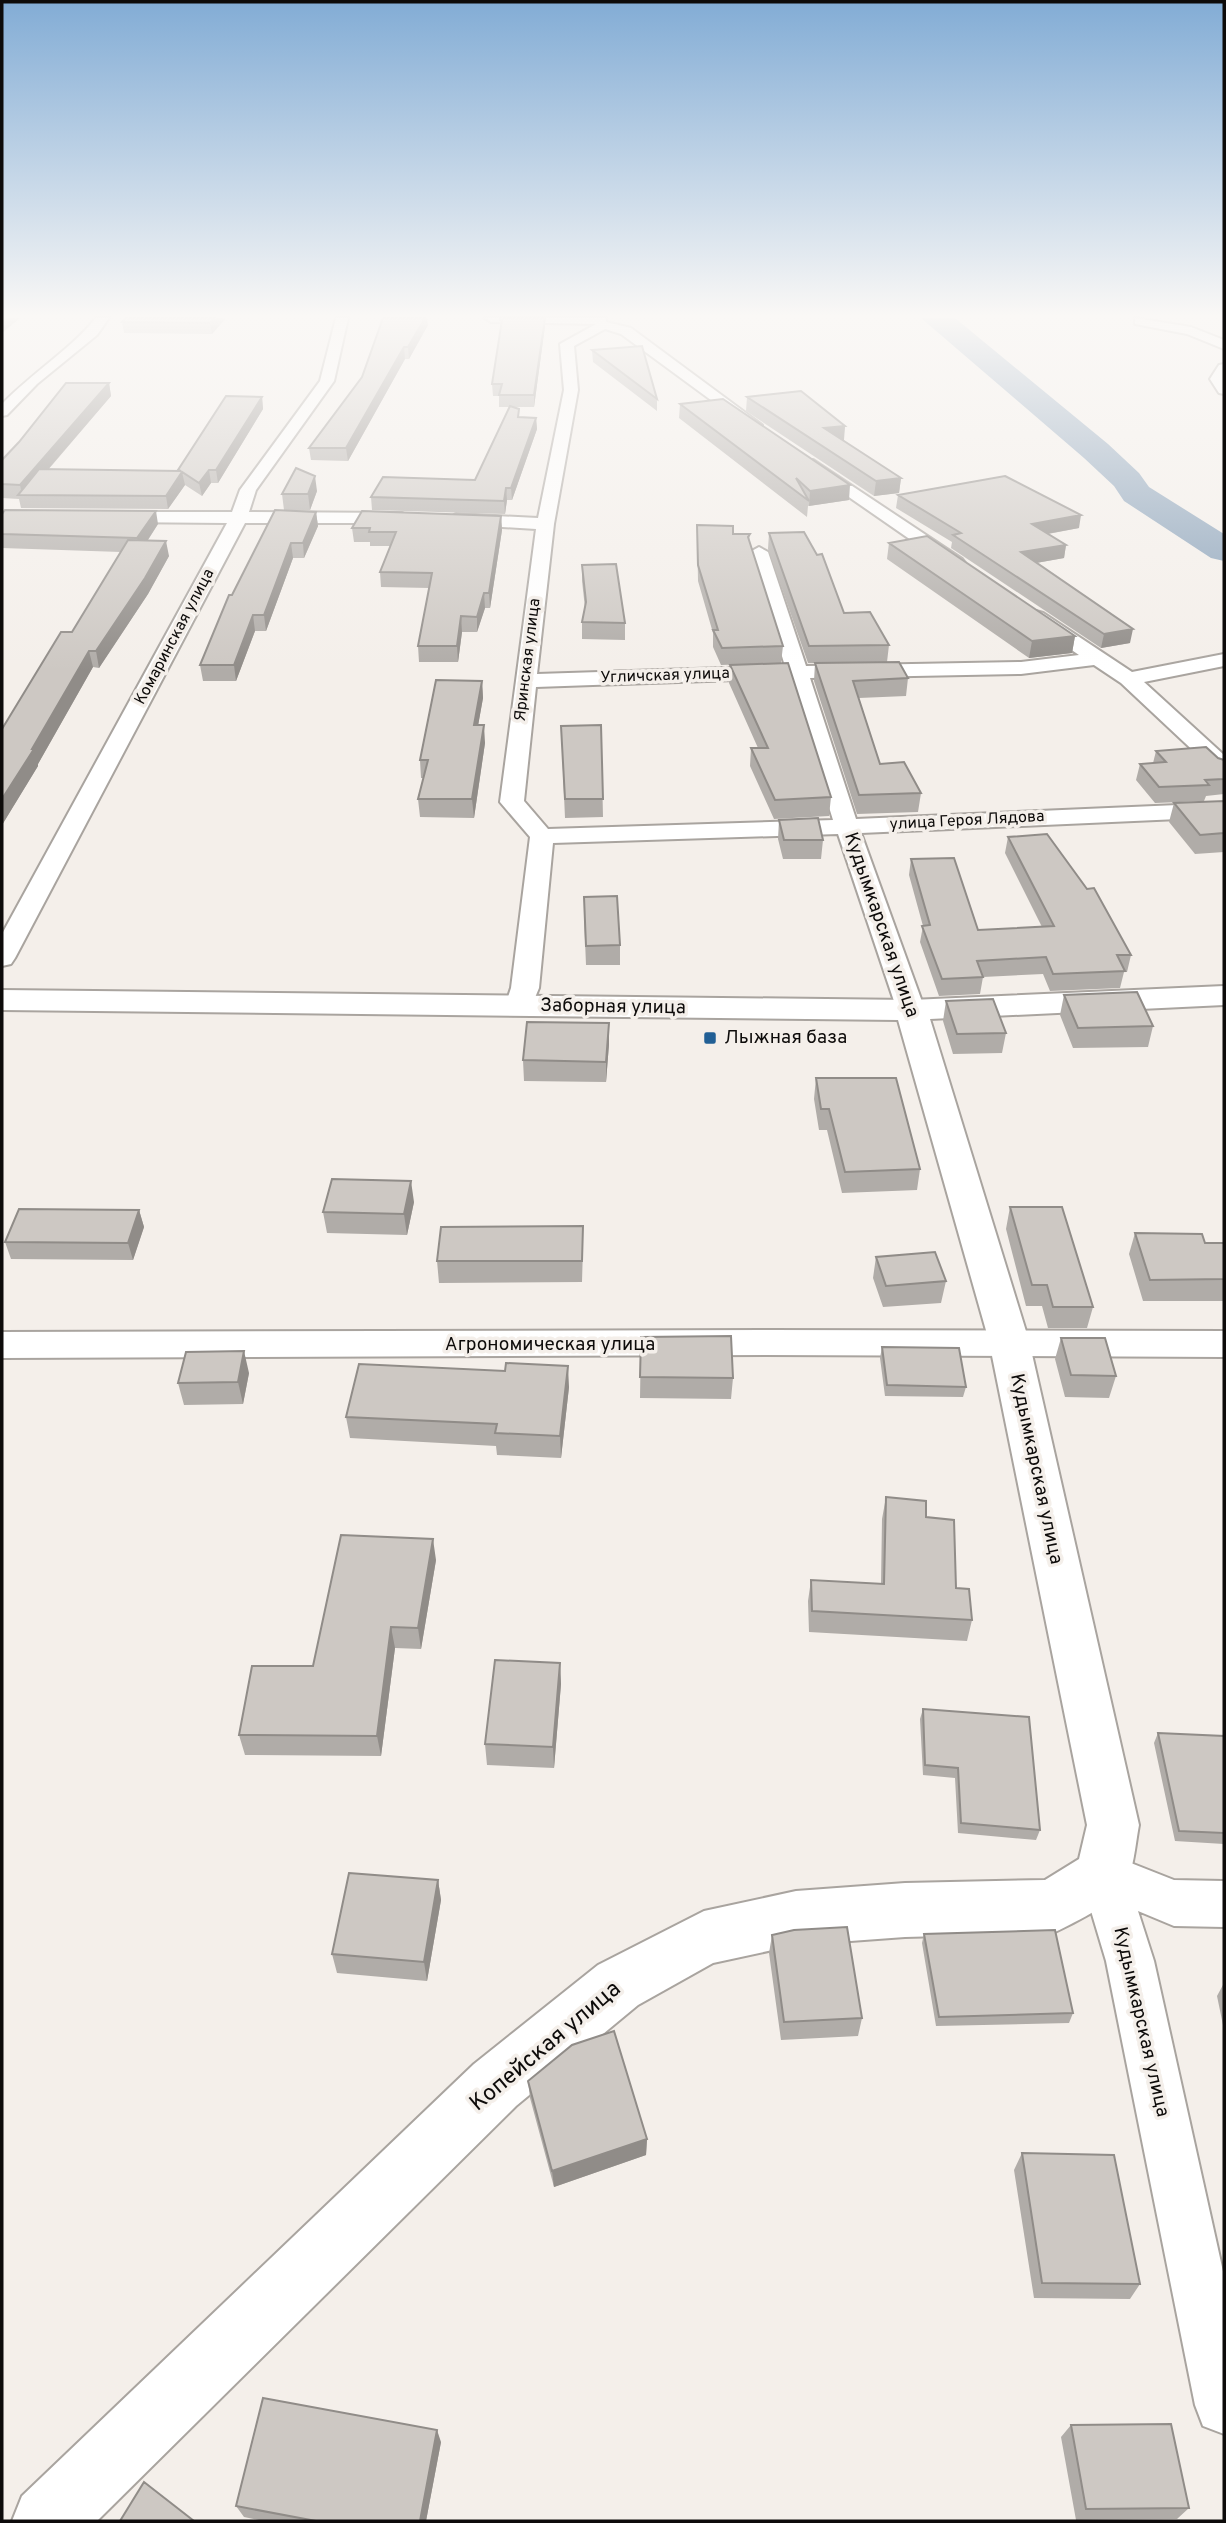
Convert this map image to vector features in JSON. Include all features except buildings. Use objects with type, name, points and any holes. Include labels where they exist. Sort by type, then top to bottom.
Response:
[{"type":"street","name":"Комаринская улица","points":[[2,958],[239,517],[248,490],[287,436]]},
{"type":"street","name":"Яринская улица","points":[[542,836],[512,802],[544,524],[562,436]]},
{"type":"street","points":[[793,452],[973,574]]},
{"type":"street","points":[[99,517],[416,518]]},
{"type":"street","points":[[443,519],[544,524]]},
{"type":"street","name":"Кудымкарская улица","points":[[760,552],[847,827],[911,1010],[1009,1341],[1113,1825],[1103,1874],[1130,1961],[1224,2404]]},
{"type":"street","points":[[1018,605],[1128,679],[1224,767]]},
{"type":"street","name":"Угличская улица","points":[[526,681],[1021,668],[1097,659]]},
{"type":"street","points":[[1128,679],[1224,660]]},
{"type":"street","name":"улица Героя Лядова","points":[[542,836],[847,827],[1224,810]]},
{"type":"street","points":[[519,1006],[525,988],[542,836]]},
{"type":"street","name":"Заборная улица","points":[[2,1000],[911,1010],[1224,995]]},
{"type":"street","name":"Агрономическая улица","points":[[2,1345],[443,1346],[1009,1341],[1224,1344]]},
{"type":"street","points":[[1103,1874],[1174,1903],[1224,1904]]},
{"type":"street","name":"Копейская улица","points":[[47,2521],[495,2085],[618,1985],[704,1938],[796,1918],[905,1910],[1053,1906],[1103,1874]]},
{"type":"waterway","points":[[1078,436],[1127,480],[1136,494],[1224,550]]},
{"type":"place","name":"Лыжная база","points":[[710,1038]]}]
